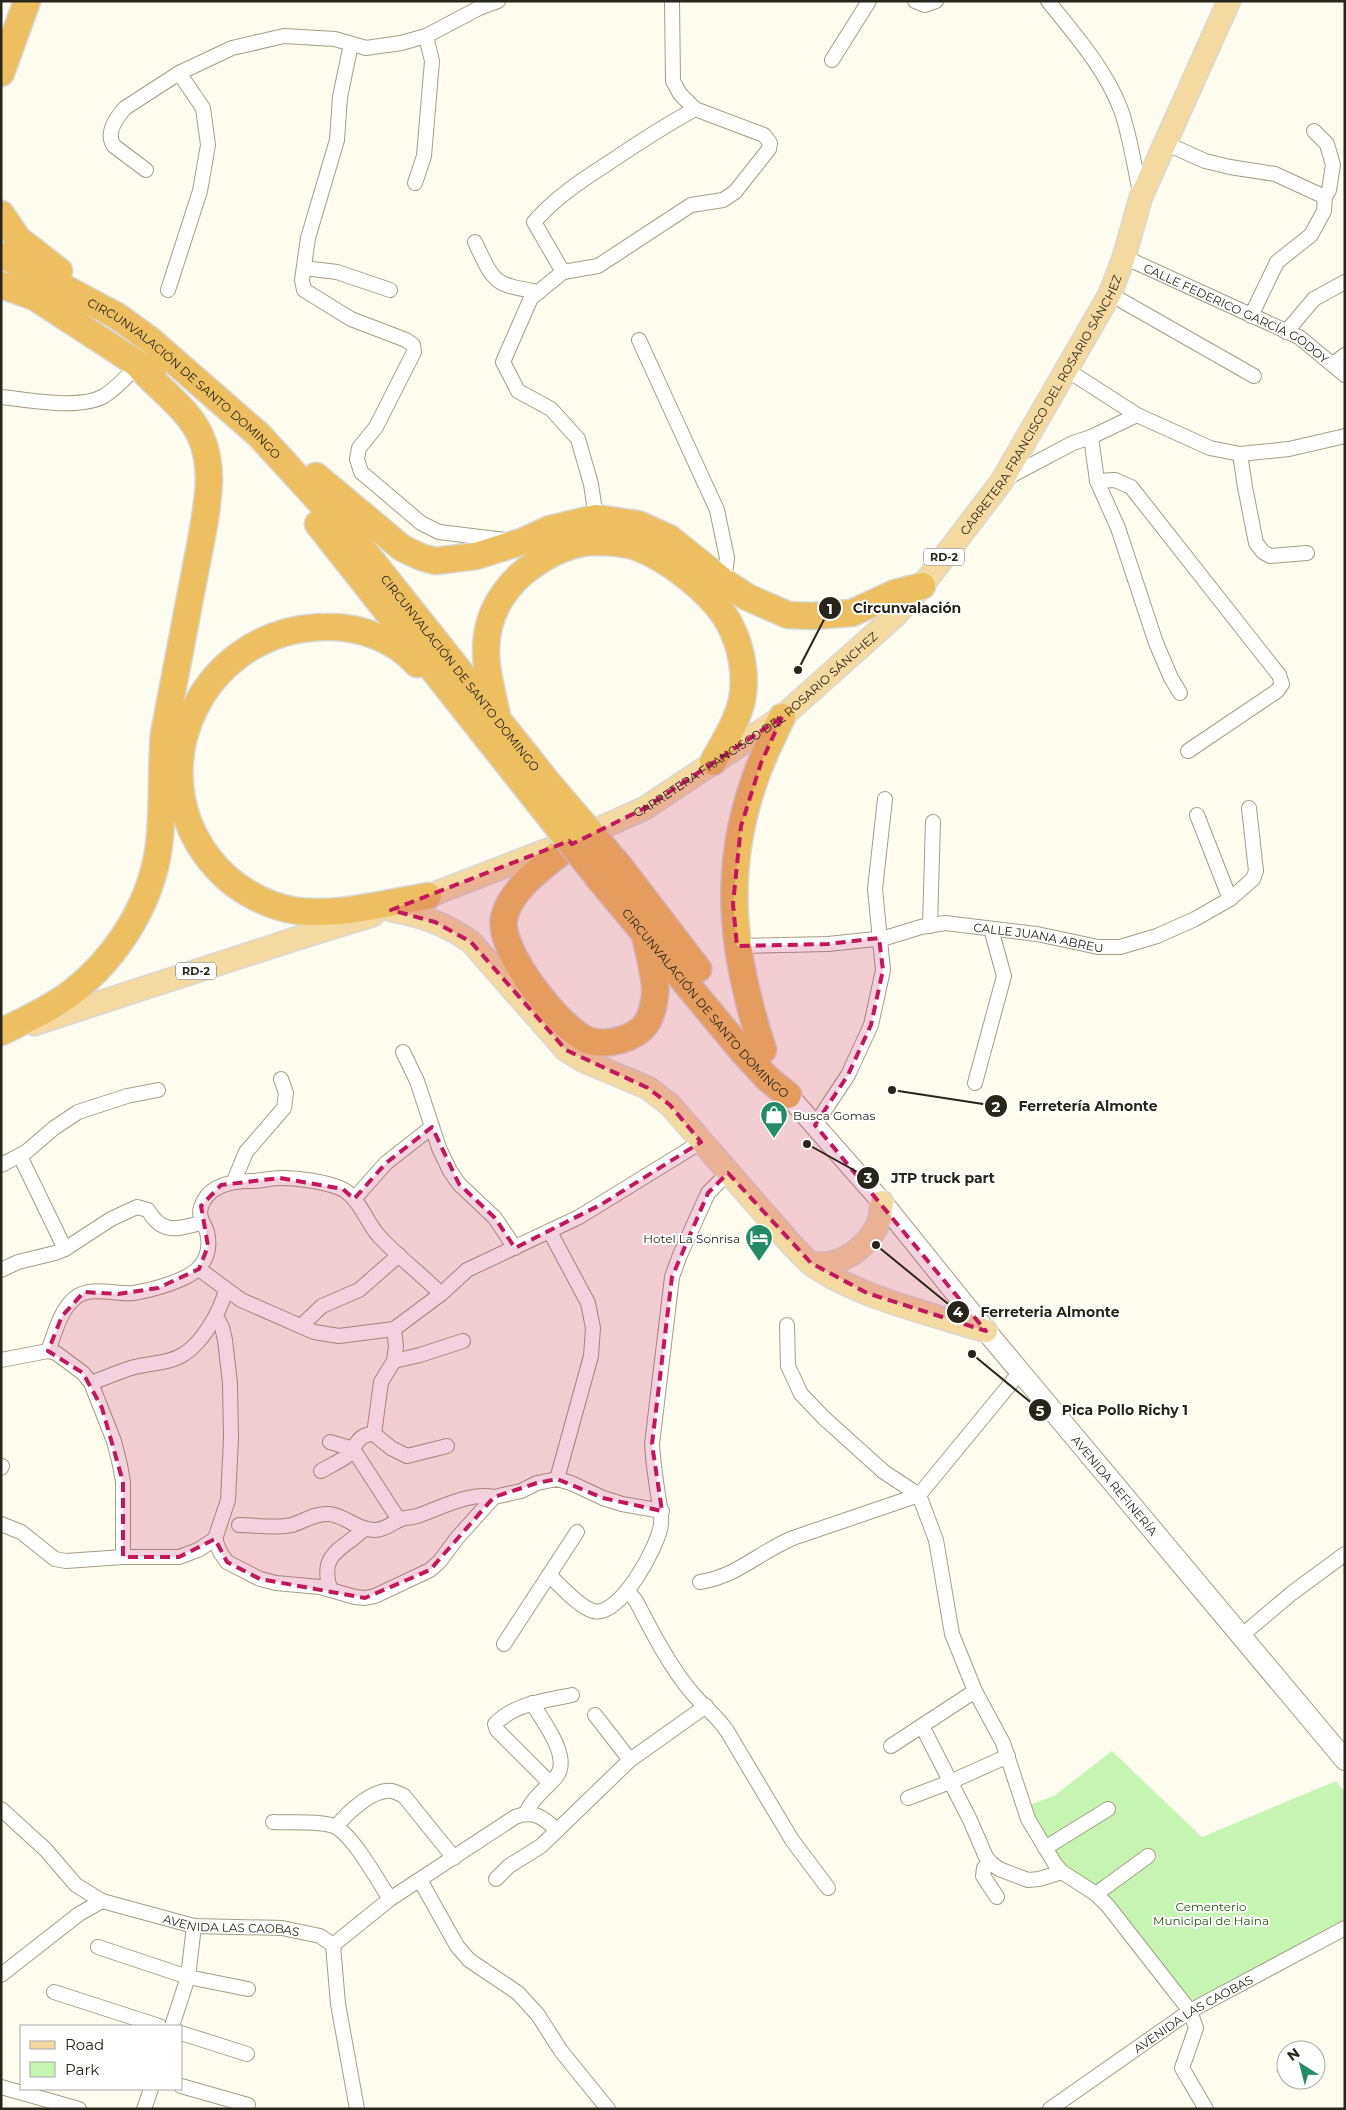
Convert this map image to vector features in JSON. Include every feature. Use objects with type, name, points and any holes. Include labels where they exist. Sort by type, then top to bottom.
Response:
[{"type":"highway","points":[[1,73],[27,1]]},
{"type":"highway","points":[[1,214],[18,239],[117,316]]},
{"type":"highway","name":"CIRCUNVALACIÓN DE SANTO DOMINGO","points":[[1,256],[117,316],[150,340],[259,435],[357,542],[498,722],[541,790]]},
{"type":"highway","name":"CIRCUNVALACIÓN DE SANTO DOMINGO","points":[[1,285],[35,297],[182,393],[246,446],[287,485],[470,715],[541,790],[610,874],[677,943],[777,1069],[788,1095]]},
{"type":"highway","points":[[1,1033],[47,1009],[71,993],[95,971],[118,945],[133,922],[146,896],[156,866],[160,836],[164,734],[208,499],[209,478],[207,460],[200,436],[190,418],[174,400],[151,381],[138,364]]},
{"type":"highway","points":[[259,435],[281,444],[402,548],[435,561],[457,560],[482,554],[524,541],[550,529],[596,518],[638,524],[669,538],[724,582],[748,597],[788,615],[811,616],[852,612],[894,593],[922,586]]},
{"type":"highway","points":[[498,722],[486,660],[489,625],[501,598],[519,576],[543,559],[566,548],[594,542],[632,546],[656,557],[684,575],[711,599],[729,622],[738,643],[743,668],[742,700],[732,730],[713,762]]},
{"type":"highway","points":[[428,896],[359,908],[329,911],[296,911],[268,903],[238,887],[216,867],[198,843],[186,818],[181,788],[180,750],[187,722],[202,693],[222,669],[247,650],[275,635],[311,627],[341,626],[368,633],[394,644],[412,658],[470,715]]},
{"type":"highway","points":[[763,1050],[750,1008],[737,946],[733,904],[735,863],[741,826],[761,763],[782,717]]},
{"type":"highway","points":[[581,837],[521,885],[510,900],[503,919],[504,935],[508,948],[520,969],[554,1012],[574,1032],[591,1041],[615,1042],[632,1035],[646,1024],[656,993],[644,931]]},
{"type":"highway","name":"CIRCUNVALACIÓN DE SANTO DOMINGO","points":[[610,874],[644,931],[744,1052],[768,1079],[788,1095]]},
{"type":"main road","name":"CARRETERA FRANCISCO DEL ROSARIO SÁNCHEZ","points":[[1,1033],[391,910],[581,837],[645,808],[782,717],[895,616],[922,586],[1002,481],[1110,294],[1124,257],[1140,197],[1229,1]]},
{"type":"main road","points":[[391,910],[435,922],[452,929],[471,942],[566,1050],[584,1060],[648,1088],[670,1105],[791,1244],[811,1263],[867,1293],[986,1331]]},
{"type":"main road","name":"AVENIDA REFINERÍA","points":[[788,1095],[882,1202],[986,1331],[1345,1760]]},
{"type":"main road","points":[[811,1263],[820,1265],[839,1262],[856,1251],[873,1232],[880,1218],[882,1202]]},
{"type":"street","points":[[146,170],[114,146],[110,140],[110,134],[125,108],[179,73],[232,48],[284,36],[335,39],[366,48],[401,43],[426,36],[479,8],[498,1]]},
{"type":"street","points":[[596,518],[591,484],[578,439],[551,409],[518,391],[503,362],[509,345],[531,298],[563,272],[598,266],[691,205],[728,198],[735,192],[769,149],[770,143],[764,135],[696,109],[680,94],[673,81],[672,1]]},
{"type":"street","points":[[832,60],[869,1]]},
{"type":"street","points":[[915,1],[925,5],[936,1]]},
{"type":"street","points":[[1048,1],[1090,53],[1108,81],[1121,111],[1140,197]]},
{"type":"street","points":[[415,183],[424,156],[432,62],[426,36]]},
{"type":"street","points":[[351,44],[340,96],[338,140],[308,238],[302,280],[304,290],[351,319],[406,340],[413,345],[414,352],[376,427],[358,448],[357,459],[361,472],[421,523],[439,532],[486,539],[524,541]]},
{"type":"street","points":[[168,290],[200,191],[208,145],[203,108],[179,73]]},
{"type":"street","points":[[563,272],[534,222],[550,204],[584,179],[661,128],[696,109]]},
{"type":"street","points":[[1251,316],[1278,262],[1311,235],[1324,211],[1332,165],[1327,144],[1314,131]]},
{"type":"street","points":[[1165,142],[1205,161],[1230,168],[1275,174],[1325,197]]},
{"type":"street","points":[[476,242],[486,267],[495,279],[505,286],[539,292]]},
{"type":"street","name":"CALLE FEDERICO GARCÍA GODOY","points":[[1124,257],[1299,338],[1345,375]]},
{"type":"street","points":[[304,268],[337,272],[390,290]]},
{"type":"street","points":[[1286,332],[1314,299],[1345,282]]},
{"type":"street","points":[[1110,294],[1254,376]]},
{"type":"street","points":[[639,340],[717,510],[727,558],[724,582]]},
{"type":"street","points":[[1333,364],[1345,355]]},
{"type":"street","points":[[1,397],[59,403],[88,402],[103,396],[118,386],[138,364]]},
{"type":"street","points":[[1067,370],[1136,415],[1210,448],[1240,454],[1289,449],[1345,436]]},
{"type":"street","points":[[1002,481],[1073,443],[1091,437],[1136,415]]},
{"type":"street","points":[[1091,437],[1097,481],[1118,528],[1156,643],[1171,678],[1180,693]]},
{"type":"street","points":[[1240,454],[1256,543],[1263,552],[1270,556],[1307,553]]},
{"type":"street","points":[[1097,481],[1116,480],[1131,487],[1280,676],[1282,684],[1277,691],[1188,751]]},
{"type":"street","points":[[816,1125],[848,1075],[871,1025],[883,970],[875,889],[885,798]]},
{"type":"street","name":"CALLE JUANA ABREU","points":[[737,946],[828,944],[879,938],[945,923],[1037,934],[1098,948],[1120,946],[1157,936],[1196,919],[1230,899],[1253,879],[1256,871],[1249,808]]},
{"type":"street","points":[[1197,815],[1230,899]]},
{"type":"street","points":[[930,926],[933,822]]},
{"type":"street","points":[[975,1083],[1004,976],[991,929]]},
{"type":"street","points":[[403,1052],[416,1081],[439,1148],[458,1184],[495,1218],[515,1248]]},
{"type":"street","points":[[234,1181],[246,1152],[284,1108],[286,1093],[281,1079]]},
{"type":"street","points":[[1,1165],[20,1156],[54,1128],[78,1112],[127,1096],[158,1090]]},
{"type":"street","points":[[354,1199],[386,1163],[432,1127]]},
{"type":"street","points":[[200,1269],[226,1290],[262,1310],[314,1332],[339,1336],[394,1329],[441,1294],[467,1270],[550,1232],[602,1204],[658,1167],[702,1142]]},
{"type":"street","points":[[20,1156],[65,1249]]},
{"type":"street","points":[[549,1575],[582,1605],[592,1611],[600,1612],[609,1608],[628,1591],[659,1534],[662,1511],[653,1462],[652,1444],[672,1277],[705,1198],[714,1184],[728,1173]]},
{"type":"street","points":[[48,1351],[68,1305],[84,1292],[118,1294],[142,1291],[174,1283],[200,1269],[207,1257],[208,1246],[206,1231],[200,1214],[201,1206],[208,1195],[221,1185],[234,1181],[296,1179],[322,1183],[343,1190],[354,1199],[376,1233],[441,1294]]},
{"type":"street","points":[[1,1270],[18,1262],[65,1249],[111,1220],[137,1207],[148,1210],[156,1222],[169,1229],[202,1223]]},
{"type":"street","points":[[550,1232],[588,1303],[593,1328],[591,1356],[557,1479]]},
{"type":"street","points":[[300,1326],[322,1306],[358,1290],[399,1256]]},
{"type":"street","points":[[91,1383],[132,1368],[174,1359],[184,1354],[216,1316],[226,1290]]},
{"type":"street","points":[[1,1524],[21,1532],[55,1560],[66,1562],[124,1557],[179,1557],[198,1550],[215,1539],[228,1500],[231,1438],[230,1383],[225,1340],[222,1327],[216,1316]]},
{"type":"street","points":[[787,1325],[788,1366],[801,1394],[824,1418],[884,1472],[919,1495],[936,1540],[952,1634],[975,1691],[1003,1743],[1028,1819],[1055,1864],[1062,1872],[1096,1894],[1108,1906],[1190,2011],[1196,2028],[1182,2068],[1202,2107]]},
{"type":"street","points":[[374,1434],[381,1382],[394,1361],[396,1346],[394,1329]]},
{"type":"street","points":[[394,1361],[414,1357],[463,1341]]},
{"type":"street","points":[[1,1360],[48,1351],[56,1353],[83,1374],[91,1383],[114,1442],[120,1465],[123,1482],[124,1557]]},
{"type":"street","points":[[700,1582],[733,1572],[780,1543],[919,1495],[1021,1372]]},
{"type":"street","points":[[321,1471],[346,1456],[357,1440],[367,1434],[374,1434],[392,1448],[407,1456],[447,1446]]},
{"type":"street","points":[[330,1442],[352,1449],[399,1520]]},
{"type":"street","points":[[239,1525],[292,1525],[318,1515],[328,1514],[339,1516],[364,1529],[376,1531],[388,1527],[399,1520],[415,1517],[464,1500],[486,1496],[494,1497],[521,1491],[537,1483],[557,1479],[622,1504],[662,1511]]},
{"type":"street","points":[[215,1539],[220,1552],[227,1562],[260,1579],[276,1583],[330,1589],[355,1597],[376,1596],[430,1570],[494,1497]]},
{"type":"street","points":[[330,1589],[326,1575],[328,1561],[339,1548],[364,1529]]},
{"type":"street","points":[[504,1644],[577,1532]]},
{"type":"street","points":[[1241,1636],[1292,1593],[1345,1554]]},
{"type":"street","points":[[628,1591],[636,1601],[677,1673],[693,1694],[727,1731],[792,1840],[828,1888]]},
{"type":"street","points":[[891,1746],[975,1691]]},
{"type":"street","points":[[550,1783],[498,1730],[495,1724],[501,1718],[532,1703],[572,1694]]},
{"type":"street","points":[[357,2109],[338,2004],[333,1945],[390,1899],[497,1828],[526,1813],[530,1804],[561,1770],[562,1763],[554,1740],[532,1703]]},
{"type":"street","points":[[496,1879],[509,1866],[541,1846],[630,1760],[706,1706]]},
{"type":"street","points":[[594,1715],[630,1760]]},
{"type":"street","points":[[922,1726],[986,1857],[991,1863],[999,1869],[1028,1880],[1039,1879],[1062,1872]]},
{"type":"street","points":[[908,1798],[950,1782],[1008,1756]]},
{"type":"street","points":[[336,1827],[358,1805],[379,1793],[392,1791],[404,1796],[454,1858]]},
{"type":"street","name":"AVENIDA LAS CAOBAS","points":[[1,1809],[45,1849],[76,1885],[102,1901],[194,1926],[282,1928],[320,1936],[333,1945]]},
{"type":"street","points":[[1045,1848],[1108,1809]]},
{"type":"street","points":[[526,1813],[544,1818],[556,1830]]},
{"type":"street","points":[[273,1822],[336,1827],[358,1852],[390,1899]]},
{"type":"street","points":[[1096,1894],[1148,1856]]},
{"type":"street","points":[[991,1863],[984,1868],[983,1876],[997,1897]]},
{"type":"street","points":[[420,1880],[445,1922],[456,1946],[469,1960],[518,1993],[538,2016],[561,2050],[608,2109]]},
{"type":"street","points":[[1,1975],[79,1914],[102,1901]]},
{"type":"street","points":[[172,2025],[188,1977],[194,1926]]},
{"type":"street","name":"AVENIDA LAS CAOBAS","points":[[1050,2109],[1190,2011],[1345,1928]]},
{"type":"street","points":[[98,1947],[188,1977],[248,1990]]},
{"type":"street","points":[[54,1992],[156,2025]]},
{"type":"street","points":[[182,2034],[247,2054]]},
{"type":"street","points":[[182,2086],[248,2105]]},
{"type":"street","points":[[1,2087],[79,2109]]},
{"type":"street","points":[[144,2109],[151,2090]]},
{"type":"highlighted area","points":[[782,717],[761,763],[741,826],[733,904],[737,946],[828,944],[879,938],[883,970],[871,1025],[848,1075],[815,1125],[986,1331],[867,1293],[811,1263],[728,1173],[708,1193],[672,1277],[652,1444],[662,1511],[603,1498],[557,1479],[537,1483],[494,1497],[430,1570],[365,1598],[260,1579],[227,1562],[215,1539],[179,1557],[123,1557],[123,1482],[102,1408],[83,1373],[48,1351],[62,1316],[84,1292],[118,1294],[158,1288],[199,1269],[208,1246],[201,1206],[221,1185],[280,1178],[343,1189],[354,1199],[386,1163],[432,1127],[459,1184],[495,1218],[515,1248],[602,1204],[701,1142],[670,1105],[648,1088],[566,1050],[471,942],[435,922],[391,910],[569,841],[572,844],[645,808]]},
{"type":"green space","name":"Cementerio Municipal de Haina","points":[[1112,1751],[1202,1837],[1336,1781],[1345,1792],[1345,1928],[1190,2011],[1108,1906],[1062,1872],[1024,1807],[1054,1796]]},
{"type":"place","name":"Circunvalación","points":[[798,670]]},
{"type":"place","name":"Ferretería Almonte","points":[[892,1090]]},
{"type":"place","name":"Busca Gomas","points":[[774,1139]]},
{"type":"place","name":"JTP truck part","points":[[807,1144]]},
{"type":"place","name":"Ferreteria Almonte","points":[[876,1245]]},
{"type":"place","name":"Hotel La Sonrisa","points":[[759,1262]]},
{"type":"place","name":"Pica Pollo Richy 1","points":[[972,1354]]}]
